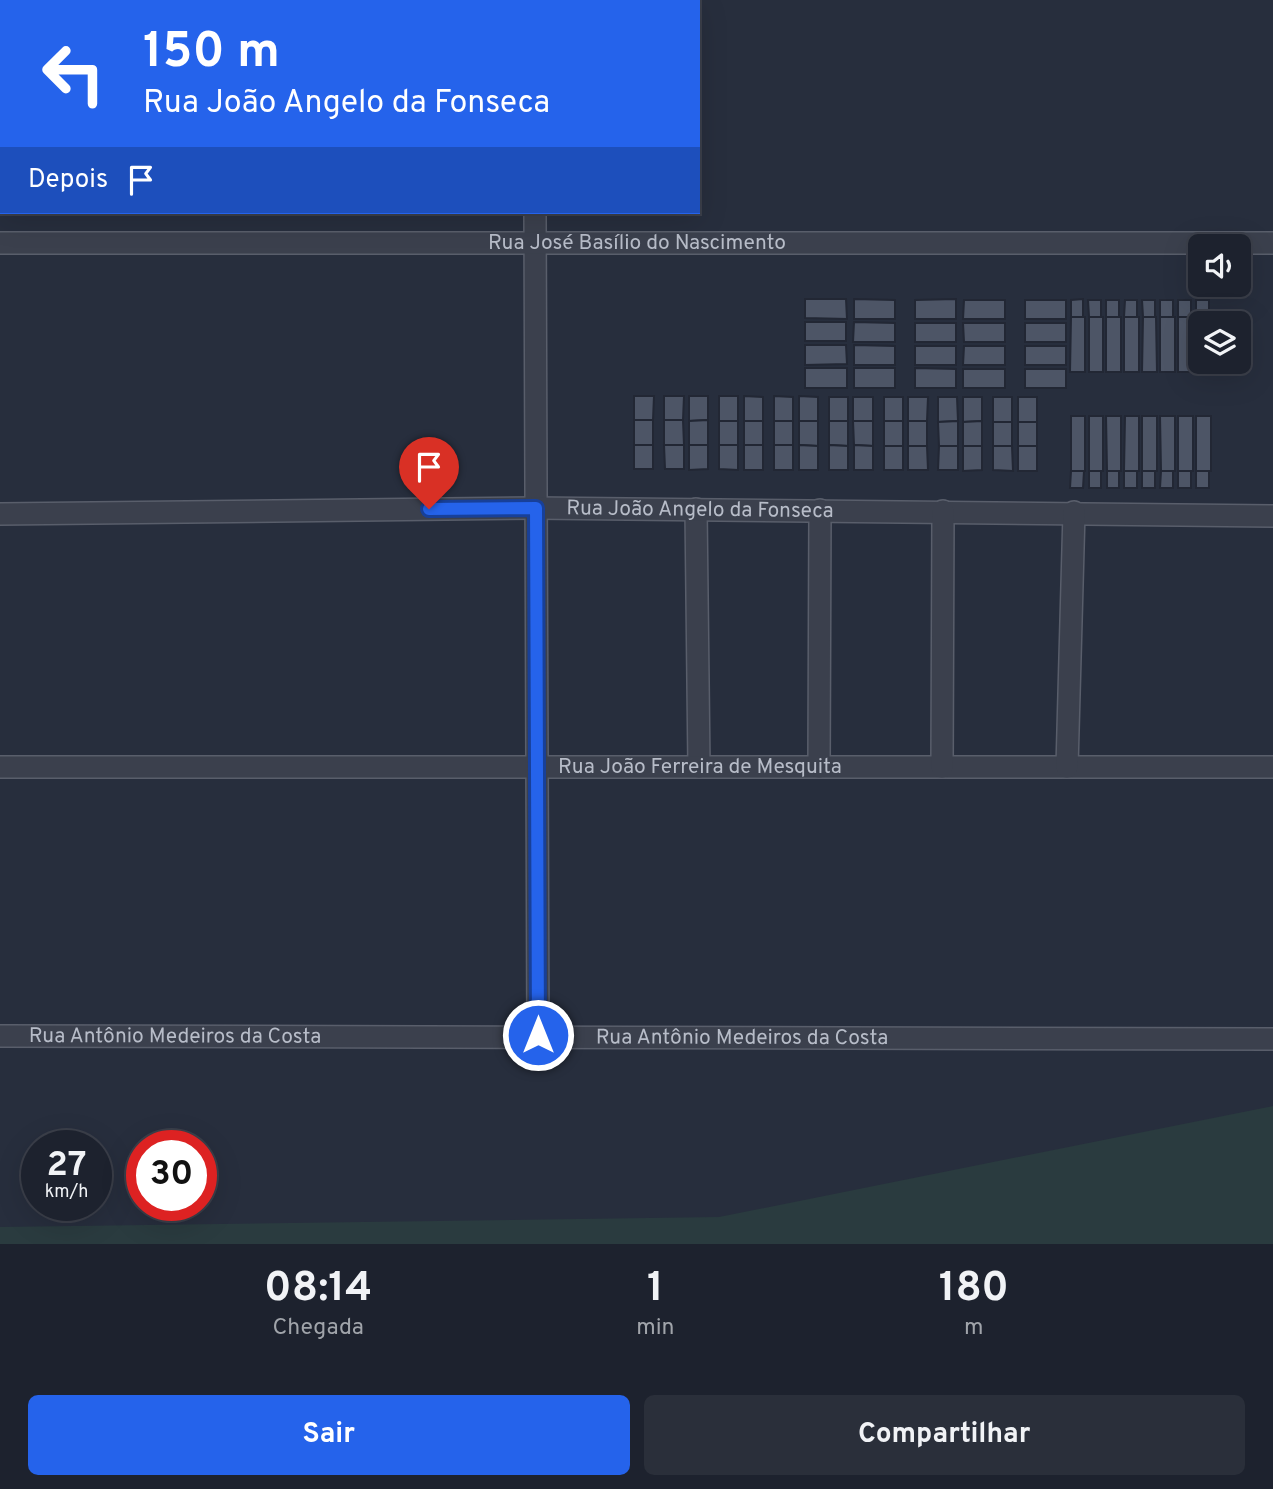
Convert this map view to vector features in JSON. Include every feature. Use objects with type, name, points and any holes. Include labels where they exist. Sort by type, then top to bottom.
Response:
[{"type":"street","points":[[535,214],[538,1035]]},
{"type":"street","name":"Rua José Basílio do Nascimento","points":[[0,243],[1273,243]]},
{"type":"street","name":"Rua João Angelo da Fonseca","points":[[0,514],[536,508],[1273,516]]},
{"type":"street","points":[[696,509],[699,767]]},
{"type":"street","points":[[820,510],[820,767]]},
{"type":"street","points":[[943,511],[943,767]]},
{"type":"street","points":[[1067,767],[1074,512]]},
{"type":"street","name":"Rua João Ferreira de Mesquita","points":[[0,767],[1273,767]]},
{"type":"street","name":"Rua Antônio Medeiros da Costa","points":[[0,1035],[1273,1039]]},
{"type":"shaded area","points":[[1273,1106],[1273,1244],[0,1244],[0,1227],[719,1217]]},
{"type":"building","points":[[805,299],[846,299],[847,319],[805,318]]},
{"type":"building","points":[[854,299],[895,300],[895,319],[854,319]]},
{"type":"building","points":[[956,299],[956,319],[915,319],[915,300]]},
{"type":"building","points":[[1083,299],[1083,317],[1071,317],[1071,300]]},
{"type":"building","points":[[964,300],[1005,300],[1005,319],[963,319]]},
{"type":"building","points":[[1025,300],[1066,300],[1066,319],[1025,319]]},
{"type":"building","points":[[1088,300],[1101,300],[1101,317],[1089,317]]},
{"type":"building","points":[[1106,300],[1119,300],[1119,317],[1106,317]]},
{"type":"building","points":[[1125,300],[1137,300],[1137,317],[1124,317]]},
{"type":"building","points":[[1142,300],[1155,300],[1155,317],[1143,317]]},
{"type":"building","points":[[1160,300],[1173,300],[1173,317],[1160,317]]},
{"type":"building","points":[[1178,300],[1191,300],[1188,317],[1178,317]]},
{"type":"building","points":[[1196,300],[1209,300],[1209,311],[1196,311]]},
{"type":"building","points":[[1071,317],[1085,317],[1085,372],[1070,372]]},
{"type":"building","points":[[1089,317],[1103,317],[1103,372],[1089,372]]},
{"type":"building","points":[[1106,317],[1121,317],[1121,372],[1106,372]]},
{"type":"building","points":[[1124,317],[1139,317],[1139,372],[1124,372]]},
{"type":"building","points":[[1143,317],[1156,317],[1157,372],[1142,372]]},
{"type":"building","points":[[1160,317],[1175,317],[1175,372],[1160,372]]},
{"type":"building","points":[[1178,317],[1188,317],[1188,372],[1178,372]]},
{"type":"building","points":[[805,322],[846,322],[846,341],[805,341]]},
{"type":"building","points":[[854,322],[895,323],[895,342],[853,342]]},
{"type":"building","points":[[915,323],[956,323],[956,342],[915,342]]},
{"type":"building","points":[[963,323],[1005,323],[1005,342],[964,342]]},
{"type":"building","points":[[1025,323],[1066,323],[1066,342],[1025,342]]},
{"type":"building","points":[[805,345],[846,345],[847,364],[805,365]]},
{"type":"building","points":[[854,345],[895,346],[895,365],[854,365]]},
{"type":"building","points":[[915,346],[956,346],[956,365],[915,365]]},
{"type":"building","points":[[964,346],[1005,346],[1005,365],[963,365]]},
{"type":"building","points":[[1025,346],[1066,346],[1066,365],[1025,365]]},
{"type":"building","points":[[805,368],[847,368],[847,388],[805,388]]},
{"type":"building","points":[[854,368],[895,368],[895,388],[854,388]]},
{"type":"building","points":[[915,368],[956,369],[956,388],[915,388]]},
{"type":"building","points":[[963,369],[1005,369],[1005,388],[963,388]]},
{"type":"building","points":[[1025,369],[1066,369],[1066,388],[1025,388]]},
{"type":"building","points":[[634,396],[654,396],[653,420],[634,420]]},
{"type":"building","points":[[664,396],[684,396],[683,420],[664,420]]},
{"type":"building","points":[[689,396],[708,396],[708,420],[689,421]]},
{"type":"building","points":[[719,396],[738,396],[738,421],[719,421]]},
{"type":"building","points":[[744,396],[763,397],[763,421],[744,421]]},
{"type":"building","points":[[774,396],[793,397],[793,421],[774,421]]},
{"type":"building","points":[[799,396],[818,397],[818,421],[799,421]]},
{"type":"building","points":[[829,397],[848,397],[848,421],[829,421]]},
{"type":"building","points":[[853,397],[873,397],[873,421],[853,421]]},
{"type":"building","points":[[884,397],[903,397],[903,421],[884,421]]},
{"type":"building","points":[[908,397],[928,397],[927,421],[908,421]]},
{"type":"building","points":[[938,397],[957,397],[958,421],[938,422]]},
{"type":"building","points":[[963,397],[982,397],[982,421],[963,422]]},
{"type":"building","points":[[993,397],[1012,397],[1012,422],[993,422]]},
{"type":"building","points":[[1018,397],[1037,397],[1037,422],[1018,422]]},
{"type":"building","points":[[1071,416],[1085,416],[1085,471],[1071,471]]},
{"type":"building","points":[[1089,416],[1103,416],[1103,471],[1089,471]]},
{"type":"building","points":[[1106,416],[1121,416],[1121,471],[1107,471]]},
{"type":"building","points":[[1125,416],[1139,416],[1139,471],[1124,471]]},
{"type":"building","points":[[1142,416],[1157,416],[1157,471],[1142,471]]},
{"type":"building","points":[[1160,416],[1175,416],[1175,471],[1161,471]]},
{"type":"building","points":[[1178,416],[1193,416],[1193,471],[1178,471]]},
{"type":"building","points":[[1196,416],[1211,416],[1211,471],[1196,471]]},
{"type":"building","points":[[634,420],[653,420],[653,445],[634,445]]},
{"type":"building","points":[[664,420],[683,420],[684,445],[664,445]]},
{"type":"building","points":[[708,420],[708,445],[689,445],[689,421]]},
{"type":"building","points":[[719,421],[738,421],[738,445],[719,445]]},
{"type":"building","points":[[744,421],[763,421],[763,445],[744,445]]},
{"type":"building","points":[[774,421],[793,421],[793,445],[774,445]]},
{"type":"building","points":[[799,421],[818,421],[818,446],[799,445]]},
{"type":"building","points":[[829,421],[848,421],[848,446],[829,445]]},
{"type":"building","points":[[853,421],[873,421],[873,446],[854,445]]},
{"type":"building","points":[[884,421],[903,421],[903,446],[884,446]]},
{"type":"building","points":[[908,421],[927,421],[927,446],[908,446]]},
{"type":"building","points":[[958,421],[958,446],[939,446],[938,422]]},
{"type":"building","points":[[982,421],[982,446],[963,446],[963,422]]},
{"type":"building","points":[[993,422],[1012,422],[1012,446],[993,446]]},
{"type":"building","points":[[1018,422],[1037,422],[1037,446],[1018,446]]},
{"type":"building","points":[[634,445],[653,445],[653,469],[634,469]]},
{"type":"building","points":[[664,445],[684,445],[684,469],[665,469]]},
{"type":"building","points":[[689,445],[708,445],[708,469],[689,470]]},
{"type":"building","points":[[719,445],[738,445],[738,470],[719,469]]},
{"type":"building","points":[[744,445],[763,445],[763,470],[744,470]]},
{"type":"building","points":[[774,445],[793,445],[793,470],[774,470]]},
{"type":"building","points":[[799,445],[818,446],[818,470],[799,470]]},
{"type":"building","points":[[829,445],[848,446],[848,470],[829,470]]},
{"type":"building","points":[[854,445],[873,446],[873,470],[854,470]]},
{"type":"building","points":[[884,446],[903,446],[903,470],[884,470]]},
{"type":"building","points":[[908,446],[927,446],[928,470],[908,470]]},
{"type":"building","points":[[939,446],[958,446],[958,470],[938,470]]},
{"type":"building","points":[[963,446],[982,446],[982,470],[963,471]]},
{"type":"building","points":[[993,446],[1012,446],[1013,471],[993,470]]},
{"type":"building","points":[[1018,446],[1037,446],[1037,471],[1018,471]]},
{"type":"building","points":[[1071,471],[1084,471],[1083,488],[1070,488]]},
{"type":"building","points":[[1089,471],[1101,471],[1101,488],[1089,488]]},
{"type":"building","points":[[1107,471],[1119,471],[1119,488],[1107,488]]},
{"type":"building","points":[[1124,471],[1137,471],[1137,488],[1124,488]]},
{"type":"building","points":[[1142,471],[1155,471],[1155,488],[1142,488]]},
{"type":"building","points":[[1161,471],[1173,471],[1173,488],[1160,488]]},
{"type":"building","points":[[1178,471],[1191,471],[1191,488],[1178,488]]},
{"type":"building","points":[[1196,471],[1209,471],[1209,488],[1196,488]]},
{"type":"route","points":[[429,509],[536,508],[538,1035]]}]
